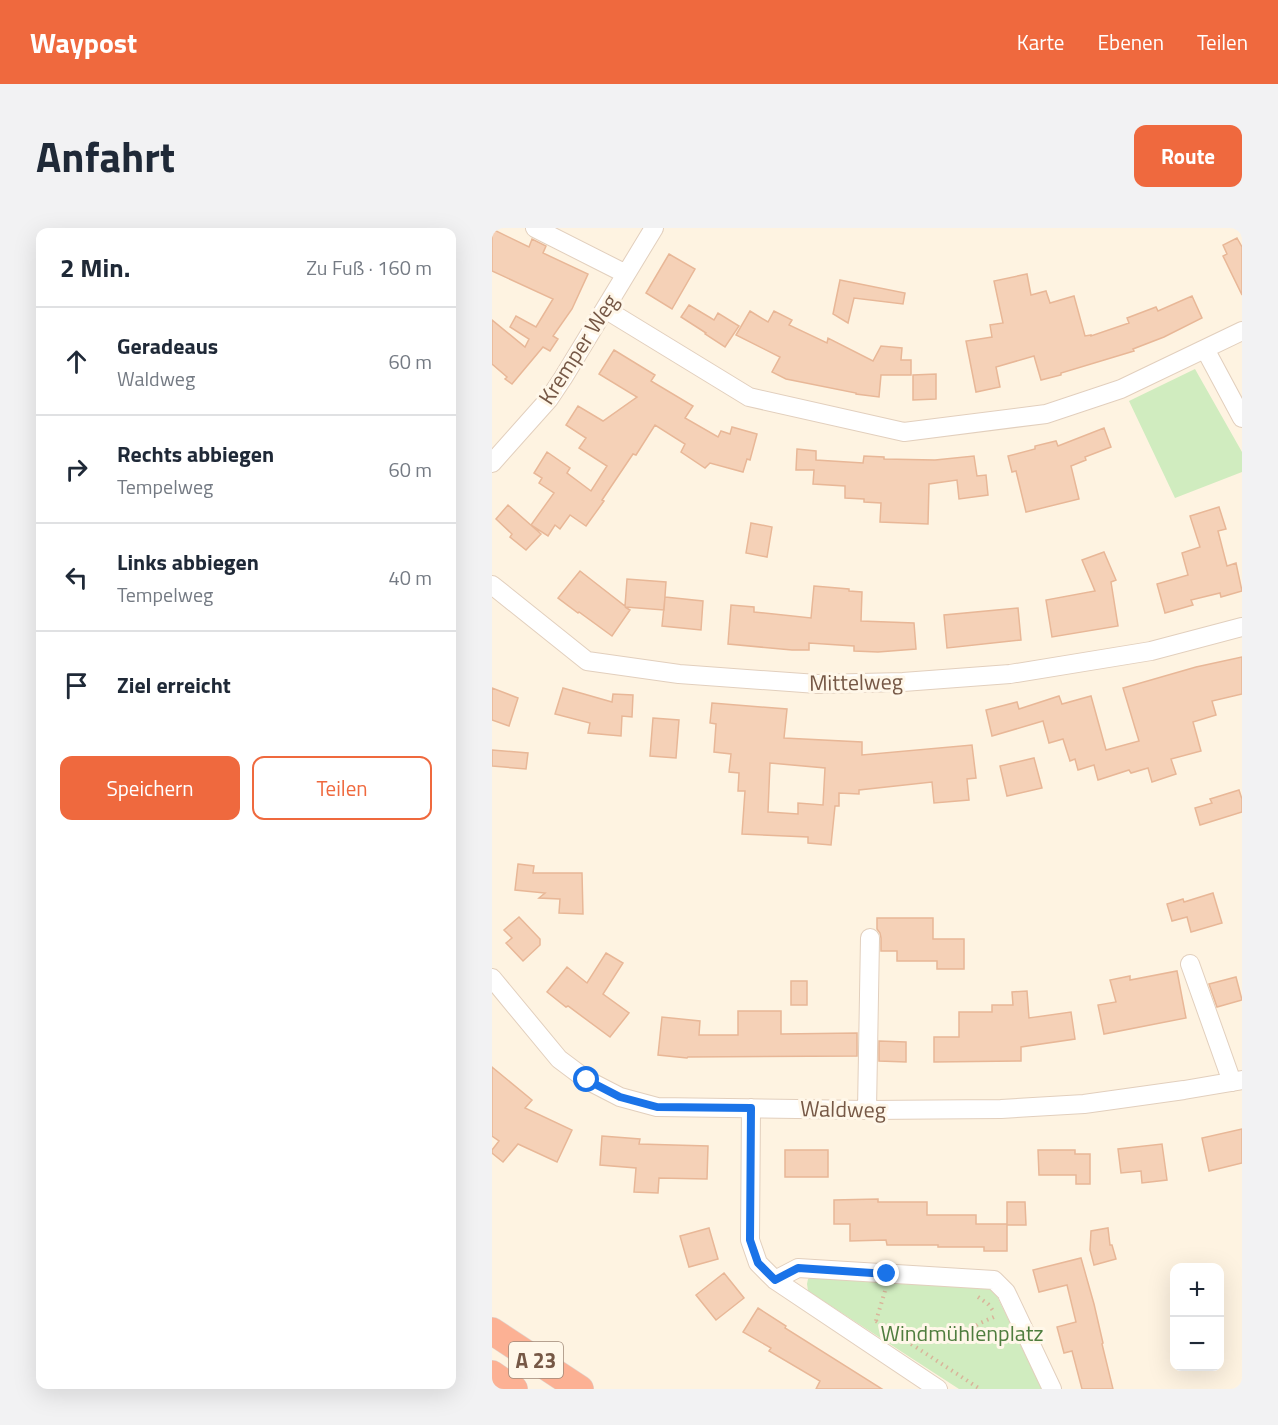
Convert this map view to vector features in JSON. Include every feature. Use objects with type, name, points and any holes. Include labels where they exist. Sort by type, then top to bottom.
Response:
[{"type":"highway","name":"A 23","points":[[492,1331],[580,1389]]},
{"type":"highway","name":"A 23","points":[[492,1374],[514,1389]]},
{"type":"street","points":[[535,228],[626,274]]},
{"type":"street","name":"Kremper Weg","points":[[492,463],[549,399],[654,228]]},
{"type":"street","points":[[604,309],[749,397],[904,432],[1046,414],[1121,389],[1242,331]]},
{"type":"street","points":[[1205,349],[1242,418]]},
{"type":"street","name":"Mittelweg","points":[[492,585],[587,661],[679,674],[817,684],[903,682],[1010,674],[1151,651],[1242,627]]},
{"type":"street","points":[[867,1110],[870,938]]},
{"type":"street","points":[[1190,964],[1237,1081]]},
{"type":"street","name":"Waldweg","points":[[492,978],[559,1059],[587,1080],[620,1097],[657,1107],[1001,1109],[1084,1104],[1237,1081]]},
{"type":"street","points":[[751,1108],[750,1240],[758,1263],[775,1280],[938,1389]]},
{"type":"street","points":[[775,1280],[798,1268],[994,1280],[1006,1292],[1052,1389]]},
{"type":"path","points":[[887,1274],[876,1321],[980,1389]]},
{"type":"path","points":[[884,1293],[894,1293]]},
{"type":"path","points":[[976,1296],[988,1304],[1000,1325]]},
{"type":"path","points":[[967,1333],[978,1324],[996,1316]]},
{"type":"green space","points":[[1195,369],[1242,452],[1242,472],[1175,498],[1129,401]]},
{"type":"green space","name":"Windmühlenplatz","points":[[815,1275],[987,1286],[996,1294],[1042,1389],[959,1389],[808,1291],[808,1279]]},
{"type":"building","points":[[492,229],[529,247],[532,239],[546,246],[543,253],[588,274],[572,309],[553,336],[558,339],[550,351],[543,347],[512,384],[492,364],[492,320],[525,347],[529,339],[510,327],[516,316],[536,327],[553,299],[492,271]]},
{"type":"building","points":[[1237,238],[1242,247],[1242,295],[1223,256],[1227,254],[1223,245]]},
{"type":"building","points":[[669,254],[695,269],[672,309],[646,293]]},
{"type":"building","points":[[1027,274],[1031,295],[1046,291],[1050,303],[1074,296],[1085,336],[1129,323],[1127,318],[1156,307],[1158,311],[1192,296],[1202,318],[1133,349],[1134,351],[1041,380],[1034,356],[996,367],[1000,387],[976,392],[966,341],[992,337],[990,325],[1003,323],[994,281]]},
{"type":"building","points":[[840,280],[905,293],[903,304],[854,298],[848,323],[833,314]]},
{"type":"building","points":[[689,305],[714,320],[718,313],[739,326],[725,347],[681,317]]},
{"type":"building","points":[[750,311],[768,322],[774,311],[792,320],[789,325],[827,343],[828,338],[873,361],[881,346],[902,348],[901,360],[911,360],[911,375],[881,375],[879,397],[786,379],[772,372],[780,357],[736,335]]},
{"type":"building","points":[[614,350],[655,375],[651,381],[693,406],[685,418],[718,437],[721,431],[730,434],[732,427],[757,434],[750,460],[747,459],[743,472],[710,463],[705,468],[681,452],[685,444],[655,425],[636,455],[633,454],[586,526],[570,515],[560,529],[555,525],[548,536],[531,525],[554,493],[539,483],[542,478],[534,473],[547,452],[570,468],[567,473],[591,491],[607,466],[579,448],[586,438],[566,425],[578,406],[603,421],[637,397],[599,374]]},
{"type":"building","points":[[936,374],[936,399],[913,400],[913,375]]},
{"type":"building","points":[[1104,428],[1111,447],[1085,457],[1086,460],[1071,466],[1079,499],[1026,512],[1016,471],[1012,472],[1008,456],[1056,441],[1058,446]]},
{"type":"building","points":[[797,449],[816,451],[816,460],[863,463],[864,456],[884,457],[884,459],[935,460],[974,456],[977,476],[986,475],[988,495],[959,499],[957,480],[929,484],[928,524],[880,522],[881,503],[845,498],[845,486],[813,484],[814,470],[796,470]]},
{"type":"building","points":[[508,505],[541,534],[526,550],[510,537],[512,534],[496,519]]},
{"type":"building","points":[[1219,507],[1226,529],[1218,531],[1227,566],[1236,563],[1242,591],[1221,597],[1220,593],[1191,600],[1193,605],[1165,613],[1157,584],[1188,575],[1182,553],[1200,547],[1190,516]]},
{"type":"building","points":[[751,523],[772,527],[767,557],[746,553]]},
{"type":"building","points":[[1104,552],[1116,580],[1111,582],[1118,626],[1052,637],[1046,600],[1095,591],[1082,560]]},
{"type":"building","points":[[580,571],[625,606],[627,579],[666,582],[664,610],[625,607],[630,610],[612,636],[558,598]]},
{"type":"building","points":[[814,586],[862,592],[861,621],[914,623],[916,649],[854,651],[854,646],[809,643],[809,650],[792,650],[728,644],[731,605],[754,607],[754,612],[811,618]]},
{"type":"building","points":[[665,597],[703,601],[701,630],[662,626]]},
{"type":"building","points":[[1018,608],[1021,640],[947,648],[944,615]]},
{"type":"building","points":[[1242,657],[1242,694],[1212,701],[1216,715],[1193,722],[1201,751],[1171,759],[1176,774],[1152,782],[1148,768],[1131,773],[1129,770],[1098,780],[1094,765],[1078,770],[1075,759],[1070,761],[1063,739],[1049,743],[1043,721],[992,736],[986,710],[1017,702],[1019,709],[1059,696],[1062,704],[1091,696],[1106,750],[1139,741],[1123,688],[1196,667]]},
{"type":"building","points":[[492,688],[518,698],[509,726],[492,720]]},
{"type":"building","points":[[563,688],[612,702],[613,694],[633,695],[632,717],[622,716],[621,736],[588,733],[590,723],[555,714]]},
{"type":"building","points":[[712,703],[787,709],[784,738],[862,742],[862,755],[972,745],[976,778],[967,779],[969,800],[934,803],[932,782],[859,790],[859,794],[839,793],[839,806],[835,806],[831,845],[808,843],[808,837],[742,834],[745,791],[738,791],[739,773],[729,772],[731,754],[714,752],[716,724],[710,723]],"holes":[[[770,763],[825,768],[823,805],[798,803],[798,814],[768,812]]]},
{"type":"building","points":[[653,718],[679,720],[676,758],[650,756]]},
{"type":"building","points":[[492,750],[528,753],[526,769],[492,766]]},
{"type":"building","points":[[1034,758],[1042,788],[1007,796],[1000,766]]},
{"type":"building","points":[[1239,790],[1242,812],[1200,825],[1195,808],[1212,803],[1210,799]]},
{"type":"building","points":[[518,864],[534,866],[533,873],[582,873],[583,914],[559,913],[560,899],[539,898],[545,893],[515,890]]},
{"type":"building","points":[[1213,893],[1222,923],[1191,932],[1187,917],[1172,921],[1167,904],[1183,899],[1184,902]]},
{"type":"building","points":[[519,917],[540,939],[540,945],[523,961],[506,943],[512,938],[504,930]]},
{"type":"building","points":[[877,918],[933,918],[933,939],[964,939],[964,969],[937,969],[937,961],[897,961],[897,951],[881,951]]},
{"type":"building","points":[[606,953],[623,963],[603,994],[629,1013],[610,1037],[547,992],[567,967],[587,983]]},
{"type":"building","points":[[1177,971],[1186,1018],[1104,1034],[1098,1005],[1116,1002],[1110,980],[1130,976],[1130,980]]},
{"type":"building","points":[[1236,977],[1242,1000],[1217,1007],[1209,984]]},
{"type":"building","points":[[791,981],[807,981],[807,1005],[791,1005]]},
{"type":"building","points":[[1027,991],[1029,1018],[1071,1012],[1075,1039],[1021,1047],[1021,1061],[934,1062],[934,1037],[959,1037],[959,1012],[992,1012],[992,1005],[1013,1005],[1012,992]]},
{"type":"building","points":[[738,1011],[781,1011],[781,1034],[857,1033],[857,1056],[687,1058],[658,1055],[662,1017],[700,1021],[699,1035],[738,1035]]},
{"type":"building","points":[[879,1041],[906,1042],[906,1062],[879,1061]]},
{"type":"building","points":[[492,1067],[532,1100],[525,1108],[572,1130],[557,1162],[518,1144],[503,1162],[492,1153],[499,1141],[492,1136]]},
{"type":"building","points":[[1242,1129],[1242,1163],[1209,1171],[1202,1138]]},
{"type":"building","points":[[602,1136],[640,1139],[639,1144],[708,1146],[707,1179],[659,1178],[658,1193],[634,1192],[636,1168],[600,1165]]},
{"type":"building","points":[[1162,1144],[1167,1180],[1142,1183],[1141,1171],[1121,1173],[1118,1149]]},
{"type":"building","points":[[785,1150],[828,1150],[828,1177],[785,1177]]},
{"type":"building","points":[[1038,1150],[1075,1150],[1075,1154],[1090,1154],[1090,1184],[1076,1184],[1076,1175],[1039,1175]]},
{"type":"building","points":[[878,1199],[878,1202],[927,1202],[927,1215],[976,1215],[976,1224],[1007,1224],[1007,1251],[984,1251],[984,1247],[887,1245],[886,1240],[850,1241],[850,1224],[834,1224],[834,1200]]},
{"type":"building","points":[[1007,1202],[1025,1202],[1026,1225],[1007,1225]]},
{"type":"building","points":[[709,1228],[718,1259],[689,1267],[680,1236]]},
{"type":"building","points":[[1108,1228],[1110,1245],[1112,1245],[1116,1259],[1094,1265],[1090,1250],[1091,1231]]},
{"type":"building","points":[[1081,1258],[1113,1389],[1082,1389],[1072,1351],[1064,1353],[1057,1327],[1076,1322],[1067,1285],[1039,1292],[1033,1270]]},
{"type":"building","points":[[724,1273],[744,1298],[716,1320],[696,1295]]},
{"type":"building","points":[[758,1308],[786,1326],[785,1328],[882,1389],[816,1389],[820,1381],[769,1351],[771,1348],[743,1332]]},
{"type":"route","points":[[587,1080],[620,1097],[657,1107],[751,1108],[750,1240],[758,1263],[775,1280],[798,1268],[887,1274]]}]
